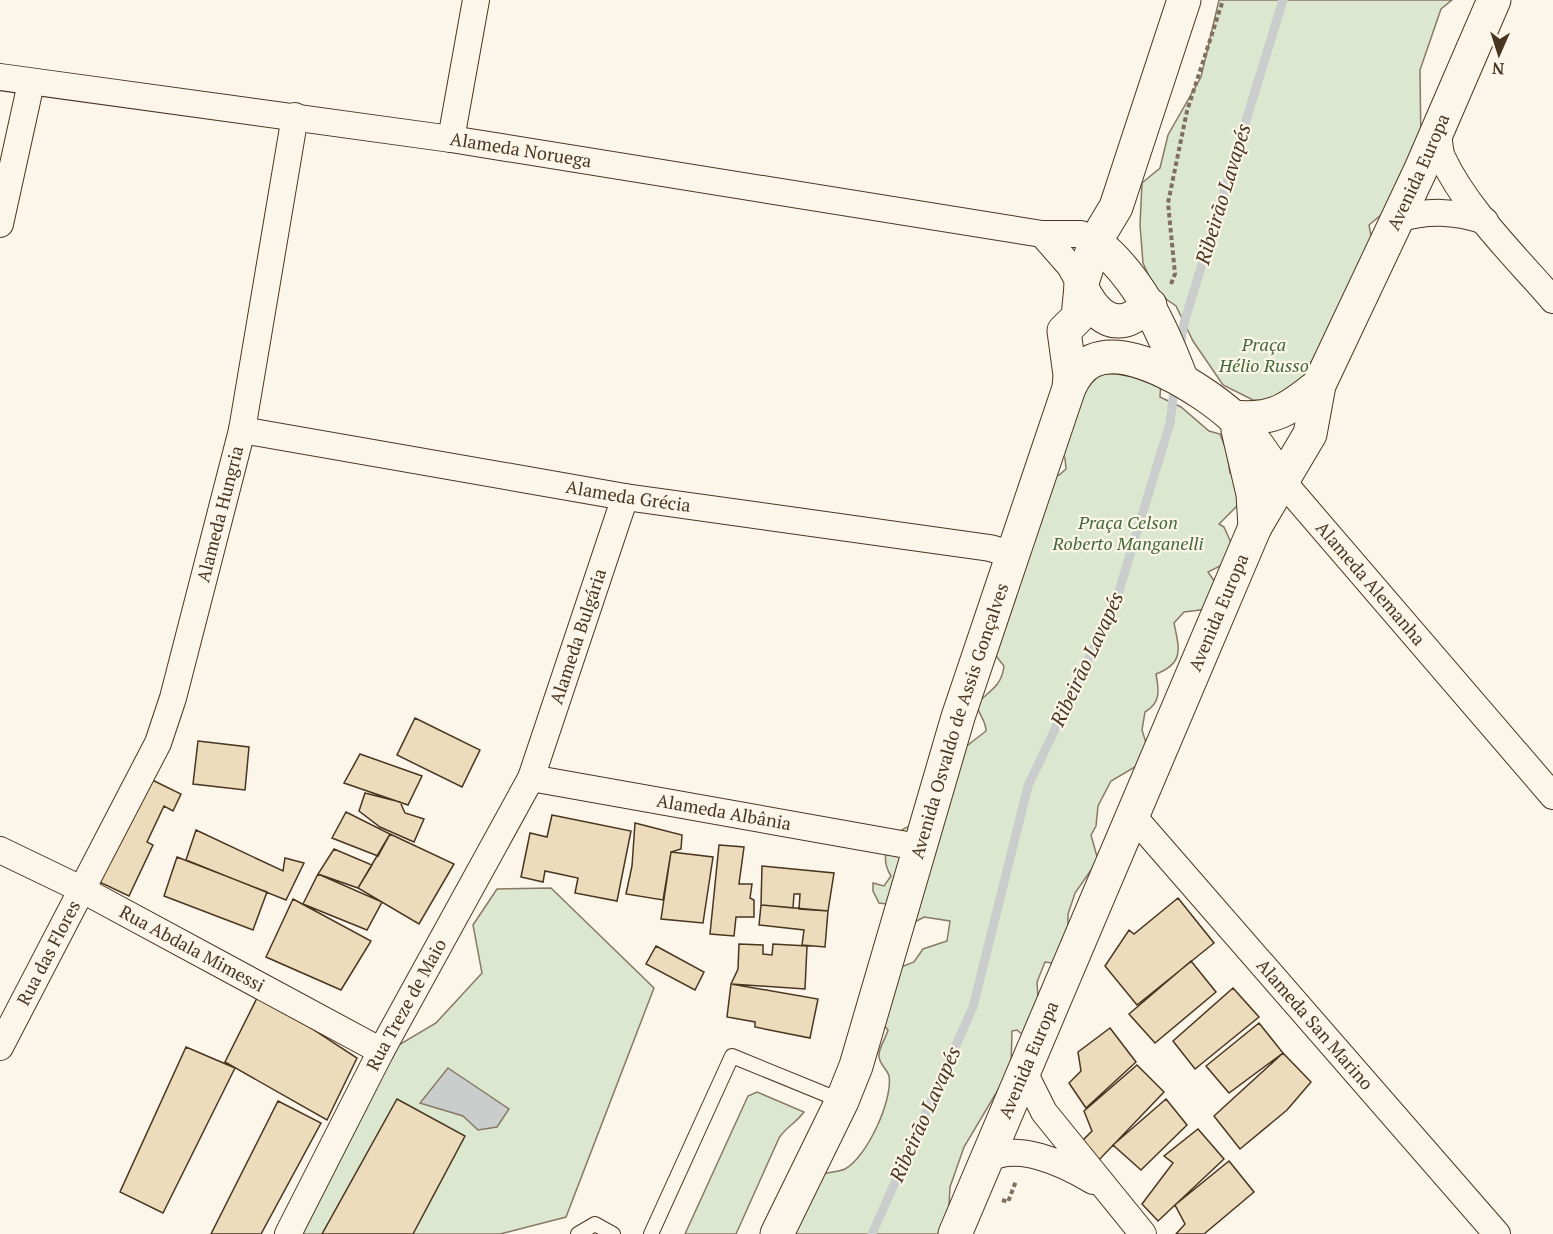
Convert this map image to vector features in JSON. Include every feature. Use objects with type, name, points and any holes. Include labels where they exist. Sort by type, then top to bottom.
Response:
[{"type":"street","points":[[451,139],[476,0]]},
{"type":"street","name":"Avenida Osvaldo de Assis Gonçalves","points":[[777,1234],[842,1101],[856,1066],[918,847],[958,717],[1068,388],[1070,375],[1064,331],[1078,317],[1081,286],[1104,249],[1184,0]]},
{"type":"street","name":"Avenida Europa","points":[[955,1234],[1255,527],[1310,434],[1319,385],[1438,130],[1494,0]]},
{"type":"street","name":"Alameda Noruega","points":[[0,77],[451,139],[1042,234],[1081,234],[1104,249]]},
{"type":"street","points":[[0,224],[31,83]]},
{"type":"street","name":"Alameda Hungria","points":[[81,890],[158,743],[166,721],[242,430],[295,116]]},
{"type":"street","points":[[1438,130],[1441,154],[1485,221],[1553,300]]},
{"type":"street","points":[[1397,219],[1435,211],[1462,214],[1485,221]]},
{"type":"street","points":[[1042,234],[1070,266],[1092,308],[1115,320],[1126,320],[1158,300]]},
{"type":"street","name":"Alameda Alemanha","points":[[1104,249],[1158,300],[1172,368]]},
{"type":"street","name":"Alameda Alemanha","points":[[1068,388],[1084,366],[1103,357],[1172,368],[1233,417],[1283,482],[1553,796]]},
{"type":"street","points":[[1255,527],[1253,494],[1241,437],[1233,417],[1274,416],[1293,406],[1319,385]]},
{"type":"street","name":"Alameda Grécia","points":[[242,430],[625,496],[990,548],[1014,555]]},
{"type":"street","name":"Alameda Bulgária","points":[[531,778],[625,496]]},
{"type":"street","name":"Alameda Albânia","points":[[531,778],[918,847]]},
{"type":"street","name":"Rua Treze de Maio","points":[[288,1234],[381,1051],[531,778]]},
{"type":"street","name":"Alameda San Marino","points":[[1132,815],[1497,1234]]},
{"type":"street","name":"Rua Abdala Mimessi","points":[[0,850],[81,890],[381,1051]]},
{"type":"street","name":"Rua das Flores","points":[[0,1047],[81,890]]},
{"type":"street","points":[[1024,1072],[1036,1101],[1101,1185],[1143,1234]]},
{"type":"street","points":[[985,1161],[993,1155],[1005,1153],[1036,1157],[1072,1168],[1101,1185]]},
{"type":"lane","points":[[651,1234],[732,1056],[842,1101]]},
{"type":"lane","points":[[578,1234],[595,1224],[613,1234]]},
{"type":"path","points":[[1158,300],[1175,274],[1168,203],[1187,111],[1223,0]]},
{"type":"green space","name":"Praça Hélio Russo","points":[[1219,0],[1452,0],[1441,9],[1420,70],[1421,150],[1405,195],[1369,225],[1375,257],[1339,311],[1297,388],[1274,402],[1253,400],[1223,385],[1193,341],[1176,306],[1156,292],[1143,263],[1140,225],[1142,183],[1160,168],[1168,135],[1201,77]]},
{"type":"green space","name":"Praça Celson Roberto Manganelli","points":[[1080,364],[1161,381],[1160,397],[1181,407],[1209,431],[1220,434],[1227,452],[1230,473],[1242,481],[1238,505],[1219,524],[1224,527],[1232,545],[1226,563],[1208,572],[1219,588],[1208,609],[1184,612],[1174,623],[1178,654],[1172,665],[1156,674],[1158,696],[1154,705],[1145,712],[1142,730],[1148,749],[1140,764],[1111,781],[1098,806],[1096,826],[1091,835],[1098,860],[1075,893],[1061,950],[1052,963],[1045,962],[1037,982],[1038,998],[1024,1036],[1017,1030],[1012,1031],[1011,1068],[964,1147],[950,1187],[948,1224],[944,1234],[791,1234],[822,1174],[845,1169],[853,1163],[870,1141],[883,1113],[889,1076],[880,1062],[879,1053],[888,1030],[877,1018],[901,967],[914,962],[923,949],[947,941],[950,921],[924,917],[913,923],[887,904],[879,903],[873,891],[873,883],[884,886],[891,876],[886,859],[889,844],[900,831],[917,824],[959,752],[986,731],[977,703],[998,683],[1004,666],[992,651],[992,635],[1005,629],[1050,478],[1066,469],[1065,458],[1060,453]]},
{"type":"green space","points":[[551,888],[654,988],[566,1217],[500,1234],[301,1234],[392,1049],[436,1023],[482,973],[473,925],[497,889]]},
{"type":"green space","points":[[757,1092],[804,1112],[779,1138],[736,1234],[685,1234],[748,1096]]},
{"type":"shaded area","points":[[448,1068],[509,1109],[497,1127],[478,1130],[463,1116],[420,1103]]},
{"type":"building","points":[[415,718],[480,750],[462,787],[397,755]]},
{"type":"building","points":[[198,741],[249,747],[245,790],[193,784]]},
{"type":"building","points":[[360,754],[422,776],[408,805],[344,783]]},
{"type":"building","points":[[142,775],[181,794],[173,811],[164,806],[147,842],[153,845],[129,896],[93,879]]},
{"type":"building","points":[[365,793],[400,802],[405,813],[424,819],[414,842],[380,827],[359,811]]},
{"type":"building","points":[[346,812],[390,834],[378,856],[332,838]]},
{"type":"building","points":[[552,815],[631,831],[617,901],[575,893],[578,878],[545,871],[543,882],[521,877],[530,833],[547,837]]},
{"type":"building","points":[[635,823],[682,835],[681,849],[671,852],[663,900],[626,894],[632,866]]},
{"type":"building","points":[[196,830],[283,871],[285,858],[304,863],[286,900],[186,860]]},
{"type":"building","points":[[390,834],[454,864],[419,924],[358,888]]},
{"type":"building","points":[[719,845],[744,847],[739,884],[752,884],[750,898],[754,900],[754,917],[736,917],[734,936],[710,934]]},
{"type":"building","points":[[334,849],[372,865],[358,888],[318,874]]},
{"type":"building","points":[[671,852],[713,857],[703,923],[661,919]]},
{"type":"building","points":[[177,857],[267,892],[253,930],[164,896]]},
{"type":"building","points":[[762,866],[834,873],[828,911],[799,909],[800,894],[794,894],[793,908],[761,905]]},
{"type":"building","points":[[318,874],[382,902],[367,930],[303,904]]},
{"type":"building","points":[[1178,898],[1214,943],[1137,1005],[1105,966],[1129,930],[1134,934]]},
{"type":"building","points":[[293,899],[371,941],[341,990],[266,957]]},
{"type":"building","points":[[761,905],[828,911],[825,947],[802,945],[804,930],[759,925]]},
{"type":"building","points":[[739,944],[763,945],[763,954],[772,955],[773,944],[807,946],[805,989],[731,984],[738,969]]},
{"type":"building","points":[[656,946],[704,972],[695,990],[646,964]]},
{"type":"building","points":[[1191,961],[1216,992],[1155,1043],[1129,1014]]},
{"type":"building","points":[[731,984],[818,999],[810,1038],[755,1027],[755,1022],[727,1017]]},
{"type":"building","points":[[1233,988],[1259,1017],[1195,1069],[1173,1041]]},
{"type":"building","points":[[259,994],[357,1058],[327,1120],[225,1062]]},
{"type":"building","points":[[1259,1023],[1283,1053],[1229,1093],[1206,1066]]},
{"type":"building","points":[[1110,1028],[1136,1062],[1086,1108],[1069,1083],[1081,1071],[1078,1052]]},
{"type":"building","points":[[186,1047],[235,1068],[163,1213],[120,1192]]},
{"type":"building","points":[[1283,1053],[1311,1082],[1287,1110],[1240,1149],[1214,1116]]},
{"type":"building","points":[[1137,1065],[1164,1092],[1098,1161],[1081,1142],[1092,1131],[1084,1111]]},
{"type":"building","points":[[397,1099],[465,1136],[413,1234],[322,1234]]},
{"type":"building","points":[[1166,1099],[1187,1125],[1141,1170],[1113,1145]]},
{"type":"building","points":[[278,1101],[321,1123],[261,1234],[211,1234]]},
{"type":"building","points":[[1198,1129],[1224,1159],[1158,1221],[1142,1204],[1173,1163],[1164,1156]]},
{"type":"building","points":[[1229,1161],[1254,1192],[1204,1234],[1176,1234],[1185,1224],[1175,1205]]},
{"type":"waterway","name":"Ribeirão Lavapés","points":[[1180,348],[1184,323],[1283,0]]},
{"type":"waterway","name":"Ribeirão Lavapés","points":[[872,1234],[973,1007],[1028,786],[1116,601],[1170,423],[1175,383]]}]
